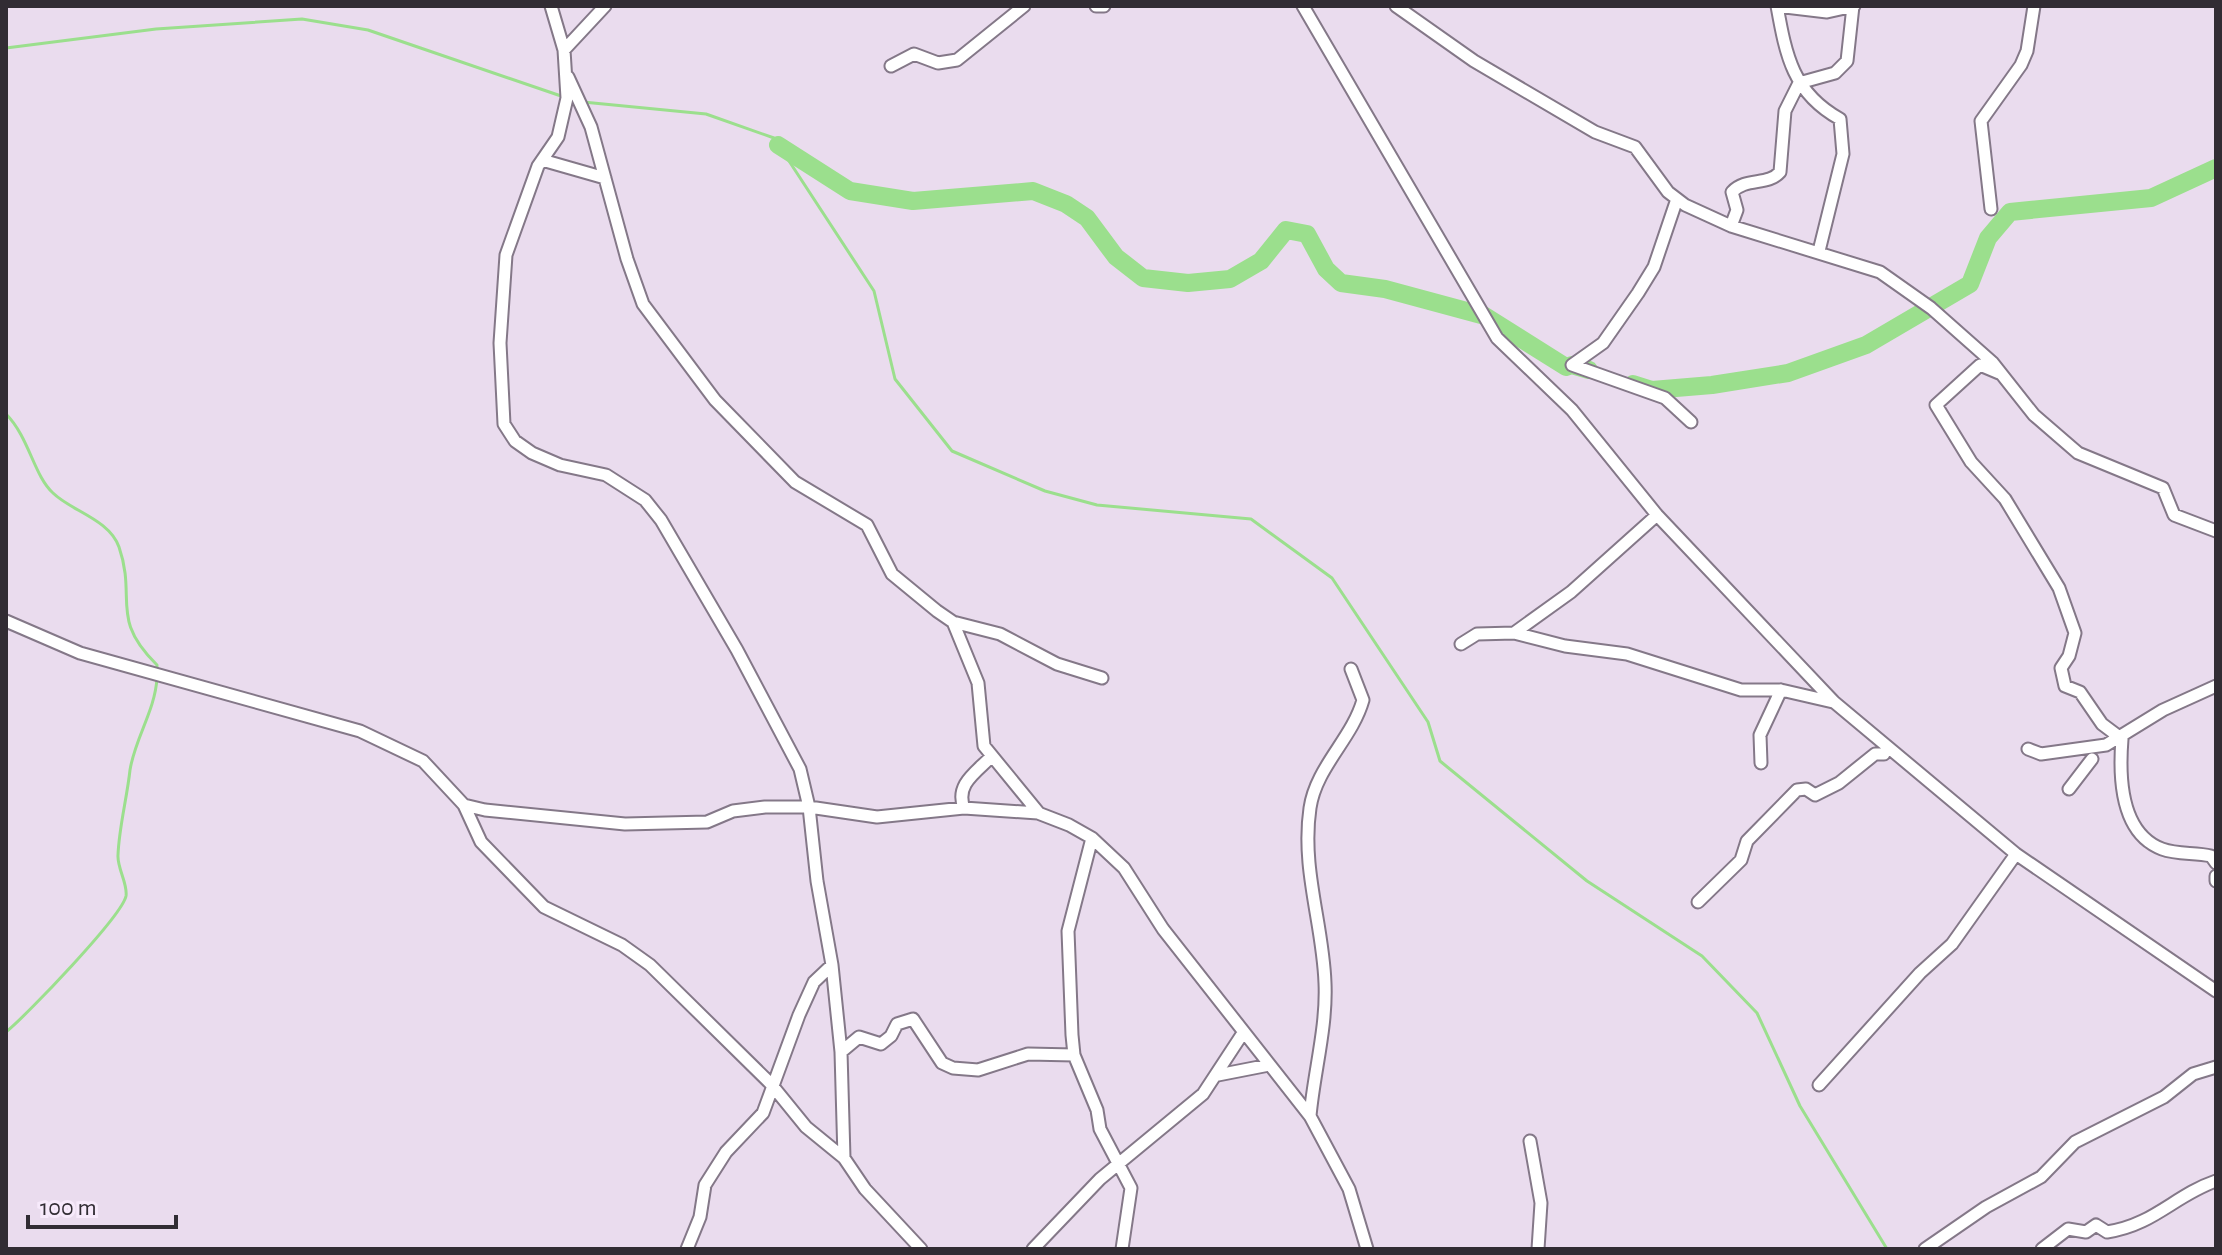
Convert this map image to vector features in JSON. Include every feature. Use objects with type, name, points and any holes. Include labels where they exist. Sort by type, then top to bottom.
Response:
[{"type":"street","points":[[551,6],[568,77],[563,124],[542,160],[506,255],[500,343],[504,424],[515,441],[532,453],[560,465],[606,475],[645,500],[661,520],[800,769],[809,807],[817,881],[832,965],[841,1052],[844,1158]]},
{"type":"street","points":[[564,50],[605,6]]},
{"type":"street","points":[[891,66],[914,54],[938,63],[957,60],[1024,6]]},
{"type":"street","points":[[1096,6],[1104,6]]},
{"type":"street","points":[[1303,6],[1437,241],[1497,338],[1572,410],[1657,515],[1834,702],[2016,854],[2216,991]]},
{"type":"street","points":[[1396,6],[1474,61],[1595,132],[1635,147],[1677,199],[1731,226],[1857,263],[1900,285],[1931,308],[2006,377],[2034,415],[2078,453],[2163,488],[2174,515],[2216,531]]},
{"type":"street","points":[[1731,226],[1737,210],[1732,192],[1738,185],[1774,178],[1780,172],[1785,111],[1799,83],[1843,69],[1850,52],[1853,6],[1827,12],[1777,6],[1784,47],[1799,83],[1815,106],[1840,119],[1843,154],[1819,251]]},
{"type":"street","points":[[1991,209],[1981,121],[2021,65],[2027,51],[2034,6]]},
{"type":"street","points":[[568,77],[591,127],[643,304],[715,400],[795,482],[867,525],[892,574],[953,622],[1000,634],[1057,664],[1102,678]]},
{"type":"street","points":[[542,160],[605,178]]},
{"type":"street","points":[[1677,199],[1654,267],[1638,293],[1603,343],[1572,365],[1665,398],[1691,422]]},
{"type":"street","points":[[2006,377],[1980,365],[1936,405],[1971,462],[2005,499],[2059,588],[2075,633],[2069,656],[2061,668],[2065,686],[2080,692],[2102,724],[2122,739]]},
{"type":"street","points":[[1514,633],[1571,592],[1657,515]]},
{"type":"street","points":[[6,621],[80,653],[360,731],[423,761],[464,805],[481,842],[544,907],[622,945],[650,965],[771,1084],[806,1127],[844,1158],[865,1189],[921,1249]]},
{"type":"street","points":[[953,622],[978,683],[981,733],[991,757],[1038,813]]},
{"type":"street","points":[[1461,644],[1477,634],[1514,633],[1646,659],[1741,690],[1781,690],[1834,702]]},
{"type":"street","points":[[1310,1116],[1326,1008],[1319,930],[1309,882],[1307,837],[1310,805],[1321,773],[1363,700],[1351,669]]},
{"type":"street","points":[[2028,749],[2041,754],[2098,747],[2122,739],[2163,710],[2216,686]]},
{"type":"street","points":[[1761,763],[1760,735],[1781,690]]},
{"type":"street","points":[[2122,739],[2119,775],[2131,819],[2142,836],[2164,850],[2200,853],[2211,856],[2216,863]]},
{"type":"street","points":[[1698,902],[1741,860],[1747,841],[1797,790],[1806,789],[1815,795],[1839,783],[1875,754],[1884,754]]},
{"type":"street","points":[[964,808],[960,797],[962,788],[991,757]]},
{"type":"street","points":[[2069,789],[2092,759]]},
{"type":"street","points":[[464,805],[535,818],[625,824],[707,822],[745,808],[809,807],[877,817],[964,808],[1038,813],[1092,838],[1124,868],[1163,929],[1310,1116],[1349,1189],[1367,1249]]},
{"type":"street","points":[[1092,838],[1068,931],[1074,1055],[1097,1110],[1100,1129],[1131,1188],[1122,1249]]},
{"type":"street","points":[[1819,1085],[1920,973],[1952,944],[2016,854]]},
{"type":"street","points":[[687,1249],[698,1226],[705,1185],[726,1152],[756,1125],[814,982],[832,965]]},
{"type":"street","points":[[841,1052],[859,1037],[881,1044],[891,1036],[897,1024],[913,1019],[942,1063],[953,1068],[978,1070],[1028,1054],[1074,1055]]},
{"type":"street","points":[[1033,1249],[1092,1187],[1203,1094],[1243,1033]]},
{"type":"street","points":[[1218,1075],[1269,1065]]},
{"type":"street","points":[[1925,1249],[1986,1207],[2041,1177],[2075,1142],[2164,1097],[2193,1074],[2216,1067]]},
{"type":"street","points":[[1530,1141],[1541,1203],[1538,1249]]},
{"type":"street","points":[[2042,1249],[2068,1229],[2086,1232],[2096,1225],[2107,1232],[2147,1221],[2174,1206],[2190,1191],[2216,1181]]},
{"type":"waterway","points":[[6,48],[156,29],[302,19],[368,30],[564,97]]},
{"type":"waterway","points":[[583,102],[706,114],[774,138],[874,291],[895,379],[952,451],[1045,491],[1097,505],[1251,519],[1332,578],[1428,722],[1440,761],[1587,881],[1702,956],[1757,1013],[1800,1106],[1887,1249]]},
{"type":"waterway","points":[[778,145],[850,191],[913,201],[1033,191],[1066,204],[1087,218],[1116,257],[1143,278],[1188,283],[1230,279],[1261,261],[1286,230],[1307,234],[1326,269],[1341,283],[1385,289],[1485,316],[1566,367],[1572,365],[1589,370]]},
{"type":"waterway","points":[[1633,384],[1652,390],[1712,385],[1788,373],[1866,345],[1970,284],[1988,238],[2010,212],[2151,198],[2216,168]]},
{"type":"waterway","points":[[6,414],[14,423],[46,486],[114,537],[124,565],[127,608],[133,634],[157,665],[157,670]]},
{"type":"waterway","points":[[6,1032],[92,944],[126,896],[118,860],[120,834],[133,758],[153,702],[157,678]]}]
